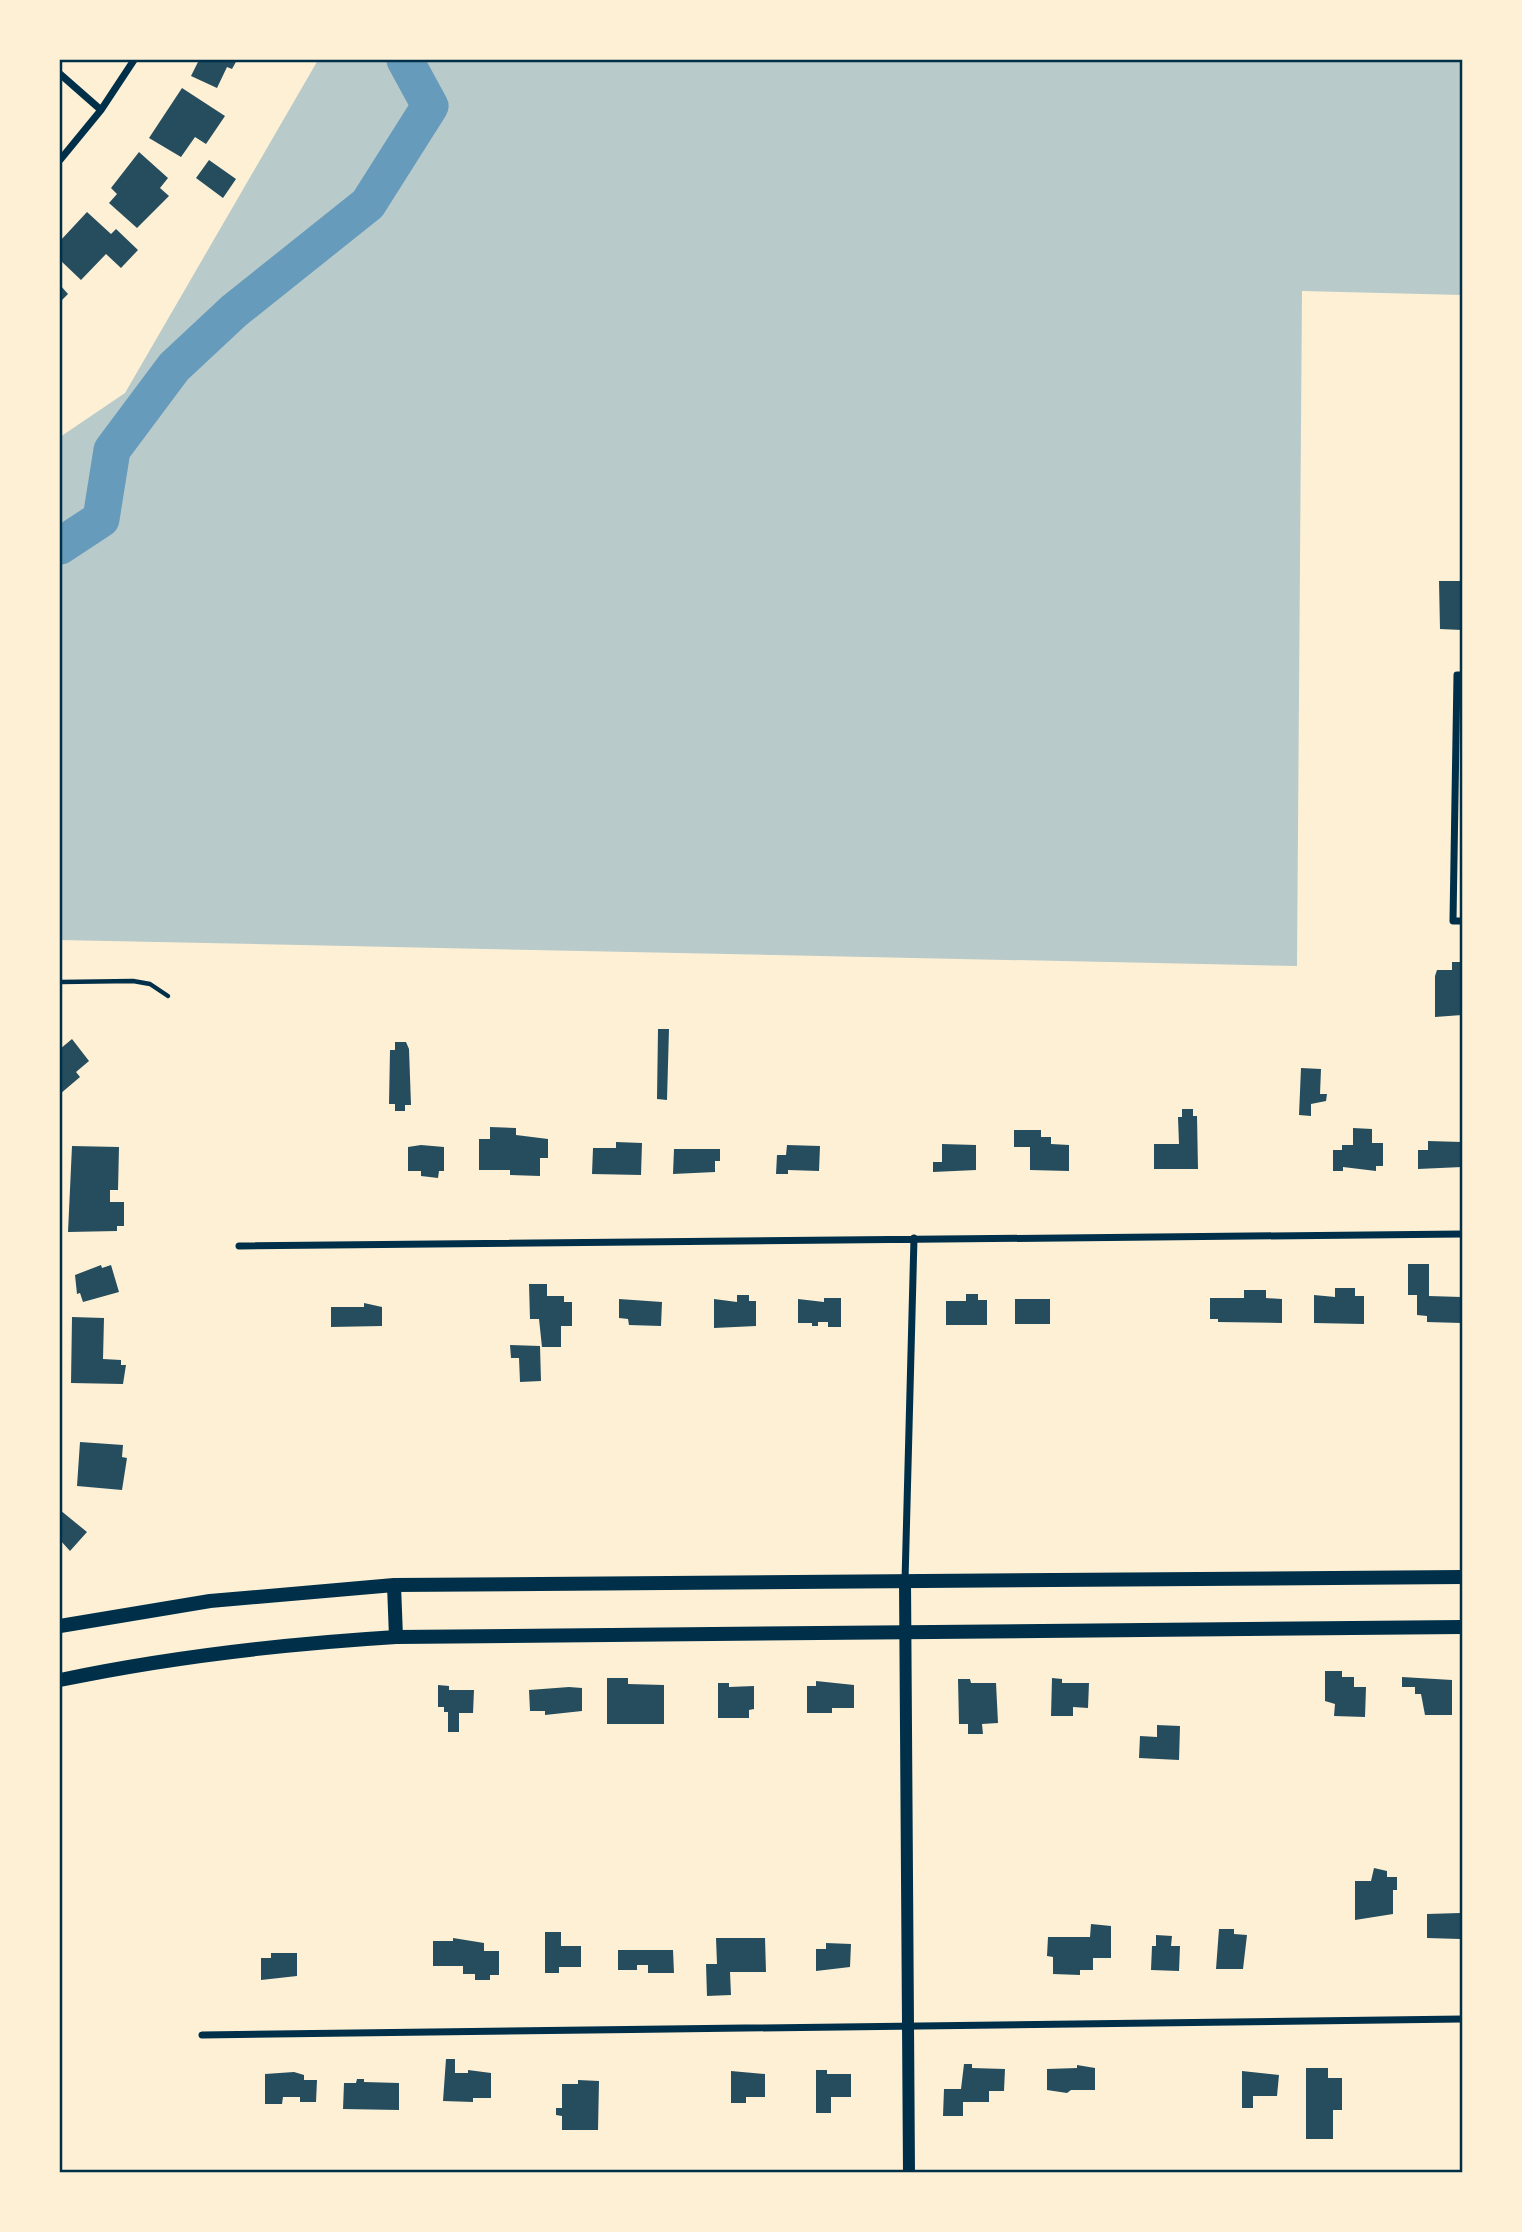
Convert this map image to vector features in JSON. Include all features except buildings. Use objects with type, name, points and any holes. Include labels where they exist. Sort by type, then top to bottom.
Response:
[{"type":"main road","points":[[60,1626],[210,1601],[394,1585],[1462,1577]]},
{"type":"main road","points":[[394,1585],[396,1637]]},
{"type":"main road","points":[[60,1680],[227,1653],[320,1642],[396,1637],[905,1635],[1462,1627]]},
{"type":"street","points":[[60,160],[101,110],[134,60]]},
{"type":"street","points":[[60,74],[101,110]]},
{"type":"street","points":[[1460,675],[1453,921],[1462,921]]},
{"type":"street","points":[[240,1246],[1462,1234]]},
{"type":"street","points":[[909,2172],[905,1581],[914,1238]]},
{"type":"street","points":[[202,2035],[1462,2019]]},
{"type":"lane","points":[[60,982],[133,981],[150,984],[168,996]]},
{"type":"shaded area","points":[[318,60],[1462,60],[1462,295],[1302,291],[1297,966],[60,940],[60,437],[125,393]]},
{"type":"waterway","points":[[60,546],[101,519],[112,450],[174,367],[234,311],[368,204],[430,106],[405,60]]}]
